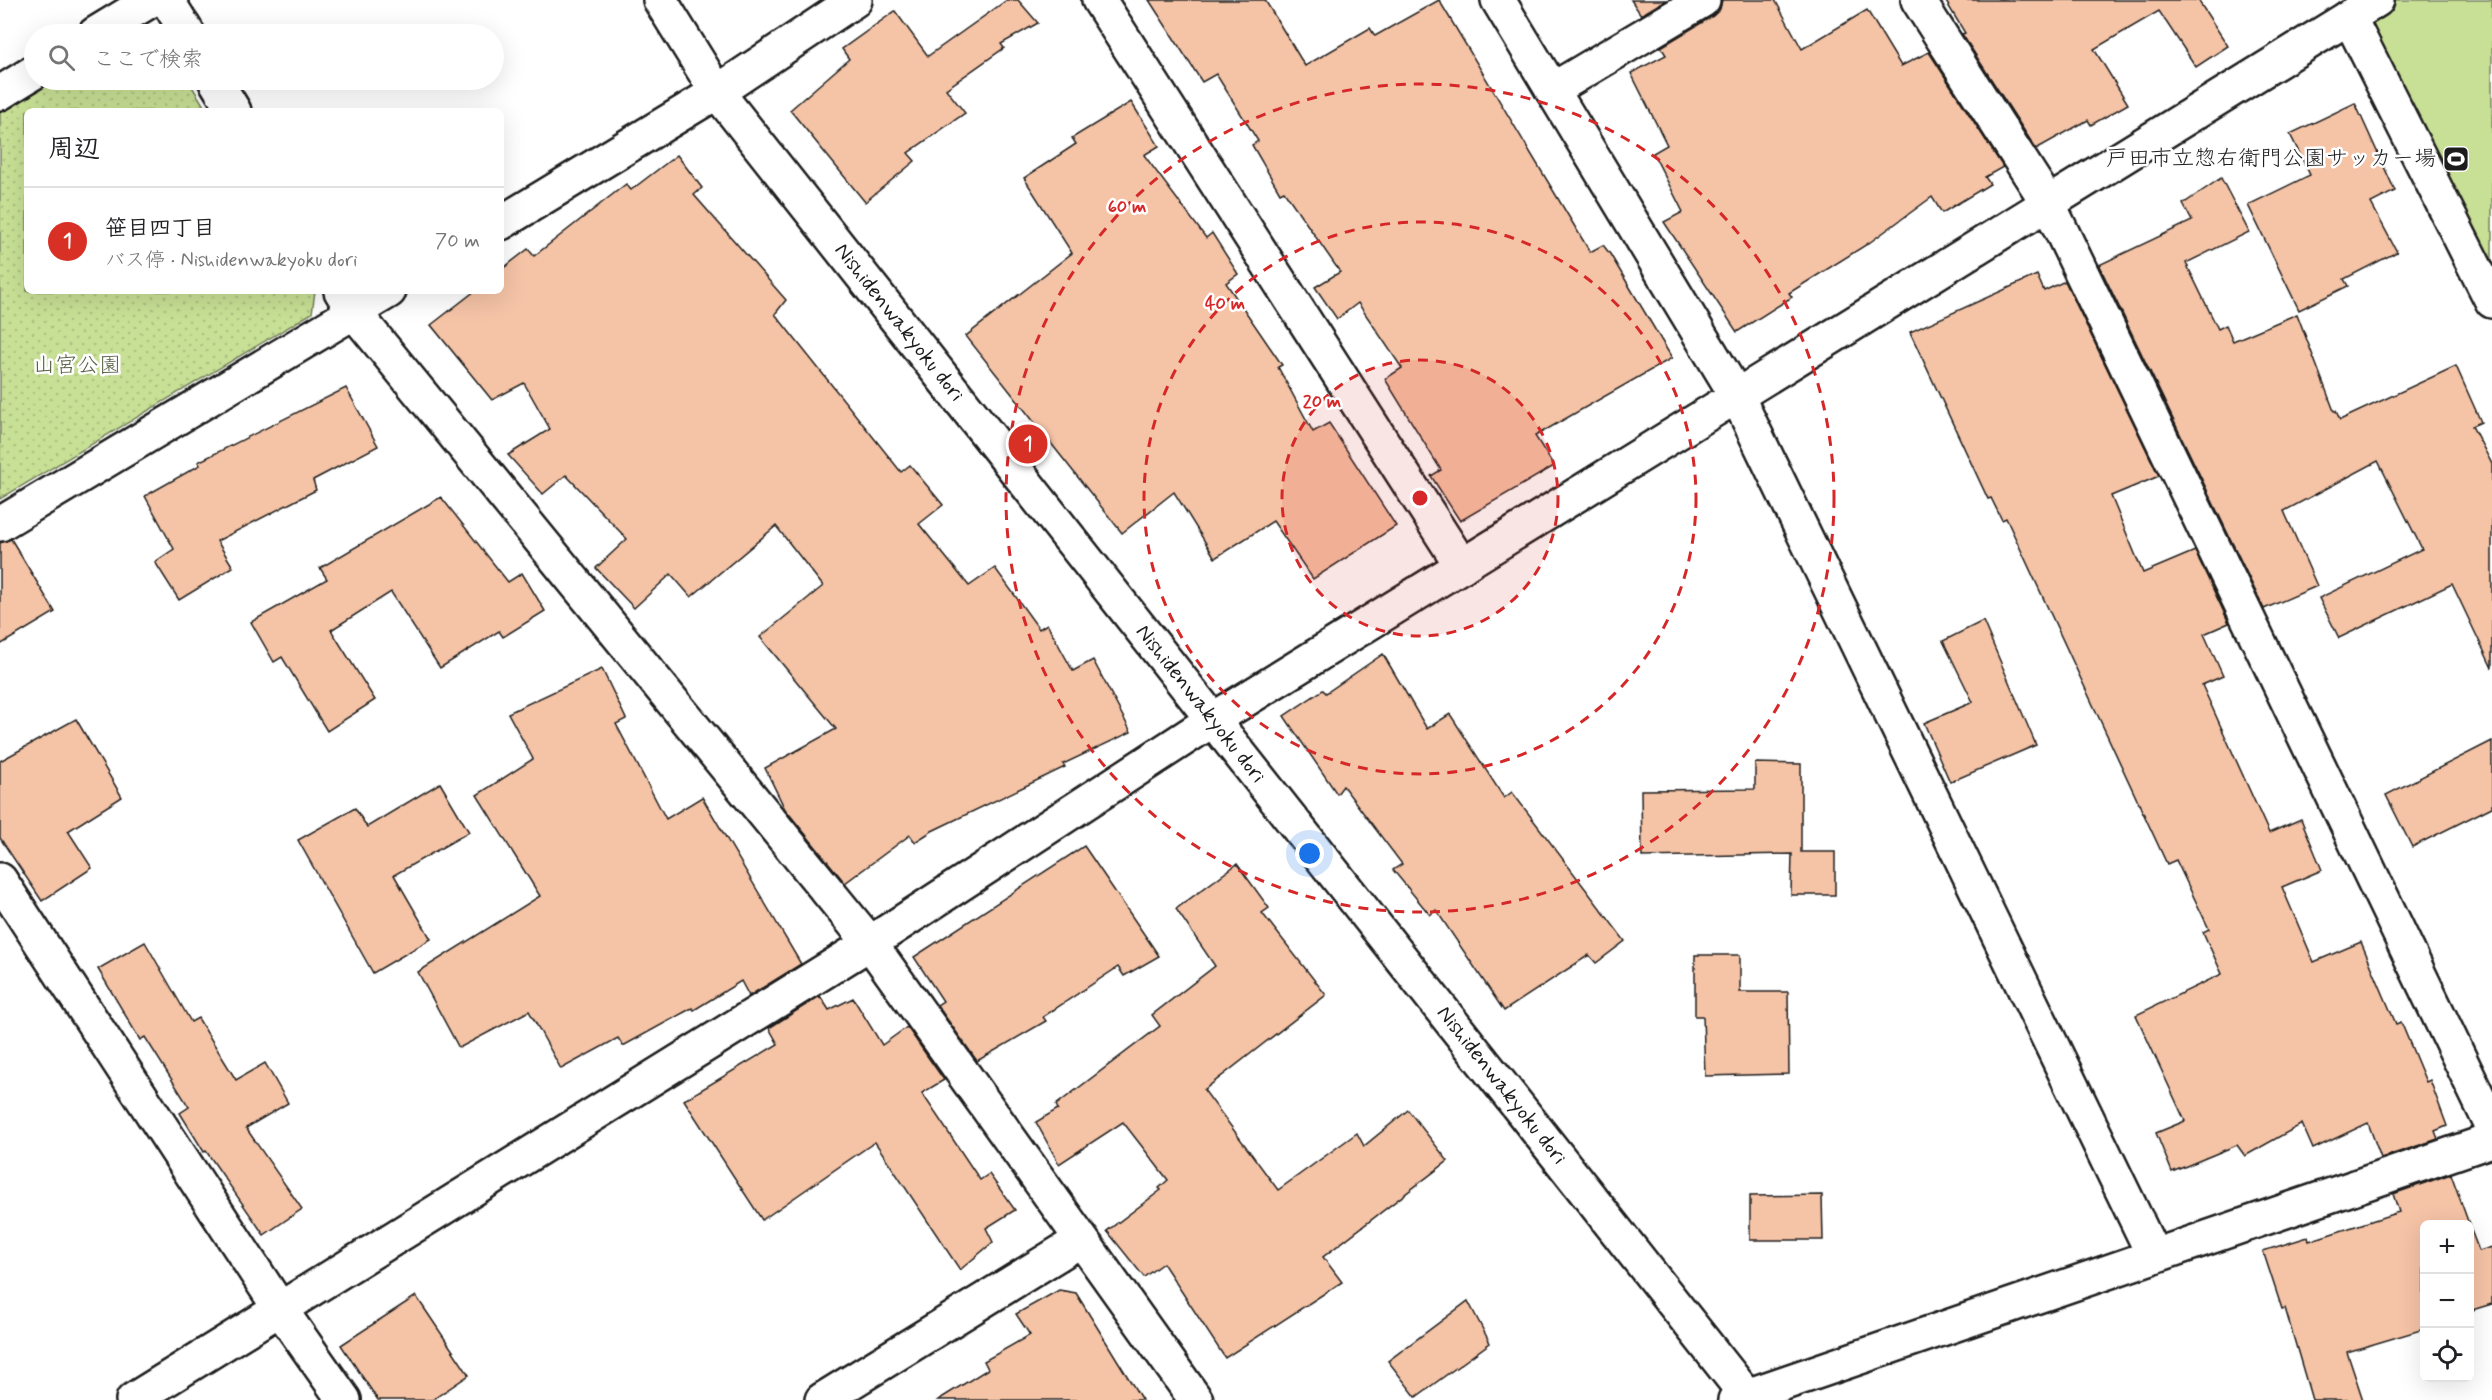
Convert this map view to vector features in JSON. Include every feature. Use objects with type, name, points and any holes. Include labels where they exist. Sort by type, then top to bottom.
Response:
[{"type":"street","points":[[111,24],[151,0]]},
{"type":"street","points":[[167,0],[182,24]]},
{"type":"street","name":"Nishidenwakyoku dori","points":[[660,0],[717,92],[1214,719],[1744,1399]]},
{"type":"street","points":[[504,221],[717,92],[855,0]]},
{"type":"street","points":[[1099,0],[1462,566]]},
{"type":"street","points":[[1497,0],[1738,398],[2154,1256]]},
{"type":"street","points":[[1552,90],[1703,0]]},
{"type":"street","points":[[1918,0],[2048,203],[2492,1126]]},
{"type":"street","points":[[133,1400],[870,943],[1214,719],[1738,398],[2377,0]]},
{"type":"street","points":[[2349,17],[2492,300]]},
{"type":"street","points":[[0,93],[24,78]]},
{"type":"street","points":[[221,90],[232,108]]},
{"type":"street","points":[[0,524],[348,302],[378,294]]},
{"type":"street","points":[[348,302],[870,943],[1196,1400]]},
{"type":"street","points":[[0,880],[280,1309],[344,1400]]},
{"type":"street","points":[[1744,1399],[2492,1140]]},
{"type":"street","points":[[822,1400],[1081,1240]]},
{"type":"green space","name":"戸田市立惣右衛門公園サッカー場","points":[[2377,0],[2492,0],[2492,301],[2349,17]]},
{"type":"green space","name":"山宮公園","points":[[33,90],[194,90],[205,108],[24,108],[24,294],[315,294],[312,313],[0,499],[0,111]]},
{"type":"building","points":[[1007,0],[1018,0],[1038,23],[1001,44],[1004,48],[946,89],[965,113],[908,153],[915,161],[865,202],[790,110],[849,59],[842,49],[895,11],[928,56]]},
{"type":"building","points":[[1149,0],[1265,0],[1305,66],[1370,28],[1375,36],[1439,0],[1590,252],[1603,245],[1610,254],[1672,358],[1535,436],[1554,466],[1460,521],[1431,476],[1441,470],[1385,379],[1402,368],[1358,303],[1337,319],[1315,287],[1340,272],[1284,191],[1280,193],[1252,145],[1258,141],[1216,74],[1202,82]]},
{"type":"building","points":[[1631,0],[1666,0],[1641,15]]},
{"type":"building","points":[[1722,0],[1775,0],[1802,49],[1867,10],[1901,66],[1929,52],[2003,167],[1985,177],[1990,184],[1942,213],[1932,197],[1869,243],[1789,293],[1792,297],[1737,332],[1664,222],[1683,212],[1653,153],[1667,145],[1631,73],[1666,55],[1661,47],[1713,16],[1720,9]]},
{"type":"building","points":[[1945,0],[2198,0],[2228,46],[2196,67],[2159,11],[2094,49],[2128,104],[2091,125],[2088,120],[2036,149],[1962,34],[1965,33]]},
{"type":"building","points":[[1131,102],[1159,146],[1144,155],[1206,238],[1212,233],[1238,274],[1226,283],[1282,365],[1278,367],[1313,432],[1329,423],[1396,526],[1313,579],[1273,521],[1215,558],[1174,492],[1122,533],[966,336],[1072,253],[1024,178],[1076,144],[1072,138]]},
{"type":"building","points":[[2355,103],[2395,191],[2371,203],[2397,252],[2344,279],[2348,286],[2299,310],[2248,205],[2310,175],[2290,134]]},
{"type":"building","points":[[677,155],[702,188],[694,195],[786,300],[775,314],[901,472],[910,465],[943,505],[919,524],[969,586],[995,568],[1039,629],[1047,624],[1073,671],[1093,660],[1131,732],[1063,764],[1065,767],[932,831],[915,842],[910,835],[845,883],[785,809],[765,768],[836,729],[760,637],[823,586],[776,526],[691,597],[671,574],[634,608],[596,568],[627,539],[566,475],[543,494],[508,455],[550,429],[524,383],[492,400],[431,325],[471,294],[504,294],[504,268],[528,249],[534,256],[626,184],[631,190]]},
{"type":"building","points":[[2221,178],[2249,232],[2186,263],[2218,329],[2226,325],[2233,341],[2297,314],[2334,411],[2340,420],[2456,366],[2481,422],[2472,426],[2492,464],[2492,668],[2452,584],[2339,638],[2319,598],[2422,549],[2378,461],[2284,511],[2317,586],[2264,609],[2099,265],[2192,221],[2183,204]]},
{"type":"building","points":[[2037,275],[2044,291],[2065,281],[2159,476],[2111,496],[2143,573],[2195,551],[2229,623],[2204,634],[2223,676],[2202,685],[2269,833],[2301,819],[2322,870],[2282,887],[2314,962],[2361,942],[2396,1024],[2401,1022],[2426,1082],[2430,1080],[2447,1126],[2435,1131],[2438,1139],[2381,1158],[2368,1123],[2313,1149],[2302,1124],[2245,1156],[2237,1145],[2172,1172],[2156,1133],[2185,1121],[2136,1015],[2222,974],[2203,932],[2209,929],[2176,860],[2167,864],[2006,518],[2002,520],[1991,498],[1988,499],[1910,332]]},
{"type":"building","points":[[346,388],[378,446],[313,480],[316,490],[217,541],[233,567],[179,600],[155,562],[174,549],[145,496],[200,465],[198,462]]},
{"type":"building","points":[[441,497],[508,582],[522,573],[545,611],[503,637],[499,631],[440,668],[391,592],[331,630],[375,700],[327,731],[282,657],[274,662],[251,622],[327,579],[320,568]]},
{"type":"building","points":[[11,539],[55,612],[0,645],[0,543]]},
{"type":"building","points":[[1983,621],[2036,745],[1950,782],[1924,723],[1973,702],[1943,641]]},
{"type":"building","points":[[1383,654],[1427,729],[1450,714],[1504,798],[1512,792],[1625,941],[1596,963],[1589,955],[1504,1011],[1436,910],[1430,915],[1393,870],[1402,864],[1343,786],[1337,794],[1284,716],[1323,690],[1326,693]]},
{"type":"building","points":[[602,669],[626,719],[616,724],[666,819],[702,797],[801,964],[749,996],[741,981],[694,1010],[692,1008],[623,1046],[618,1038],[561,1069],[529,1011],[459,1048],[418,972],[540,896],[477,795],[533,759],[508,713]]},
{"type":"building","points":[[76,719],[122,797],[68,831],[92,868],[42,901],[0,838],[0,761]]},
{"type":"building","points":[[2492,741],[2492,807],[2412,847],[2386,795]]},
{"type":"building","points":[[1755,763],[1801,764],[1801,852],[1835,852],[1835,895],[1791,895],[1792,854],[1642,857],[1641,790],[1755,789]]},
{"type":"building","points":[[440,783],[469,832],[394,875],[431,939],[373,973],[298,840],[355,808],[367,827]]},
{"type":"building","points":[[1084,846],[1159,956],[1124,976],[1118,967],[1043,1017],[1046,1021],[977,1061],[937,1005],[943,1001],[914,957]]},
{"type":"building","points":[[1237,864],[1269,908],[1262,913],[1326,995],[1204,1090],[1278,1190],[1357,1133],[1364,1146],[1408,1110],[1448,1161],[1323,1257],[1342,1282],[1225,1358],[1163,1263],[1144,1277],[1107,1231],[1161,1190],[1159,1188],[1168,1180],[1123,1122],[1059,1164],[1036,1122],[1058,1109],[1056,1105],[1160,1026],[1152,1015],[1215,966],[1176,909]]},
{"type":"building","points":[[145,942],[191,1022],[198,1018],[236,1080],[265,1063],[288,1103],[246,1128],[302,1209],[264,1235],[206,1151],[204,1152],[180,1113],[189,1107],[145,1037],[140,1040],[98,969]]},
{"type":"building","points":[[1695,955],[1740,955],[1740,992],[1788,992],[1789,1074],[1705,1076],[1703,1016],[1695,1016]]},
{"type":"building","points":[[820,996],[829,1010],[853,998],[882,1045],[907,1027],[944,1080],[922,1093],[980,1180],[989,1174],[1015,1210],[986,1228],[993,1242],[960,1270],[875,1142],[762,1220],[684,1100],[778,1044],[769,1028]]},
{"type":"building","points":[[2451,1174],[2468,1220],[2420,1220],[2420,1330],[2347,1352],[2363,1400],[2312,1400],[2285,1308],[2282,1309],[2263,1251],[2308,1237],[2309,1241],[2399,1212],[2393,1194]]},
{"type":"building","points":[[1822,1195],[1823,1240],[1750,1240],[1750,1196]]},
{"type":"building","points":[[2474,1238],[2479,1251],[2492,1247],[2492,1304],[2474,1309]]},
{"type":"building","points":[[1059,1290],[1076,1293],[1142,1400],[938,1400],[988,1369],[984,1361],[1030,1335],[1016,1314]]},
{"type":"building","points":[[416,1296],[469,1375],[432,1400],[378,1400],[341,1345]]},
{"type":"building","points":[[1468,1301],[1490,1343],[1416,1397],[1388,1361]]},
{"type":"place","name":"戸田市立惣右衛門公園サッカー場","points":[[2456,159]]},
{"type":"place","name":"笹目四丁目","points":[[1028,444]]}]
